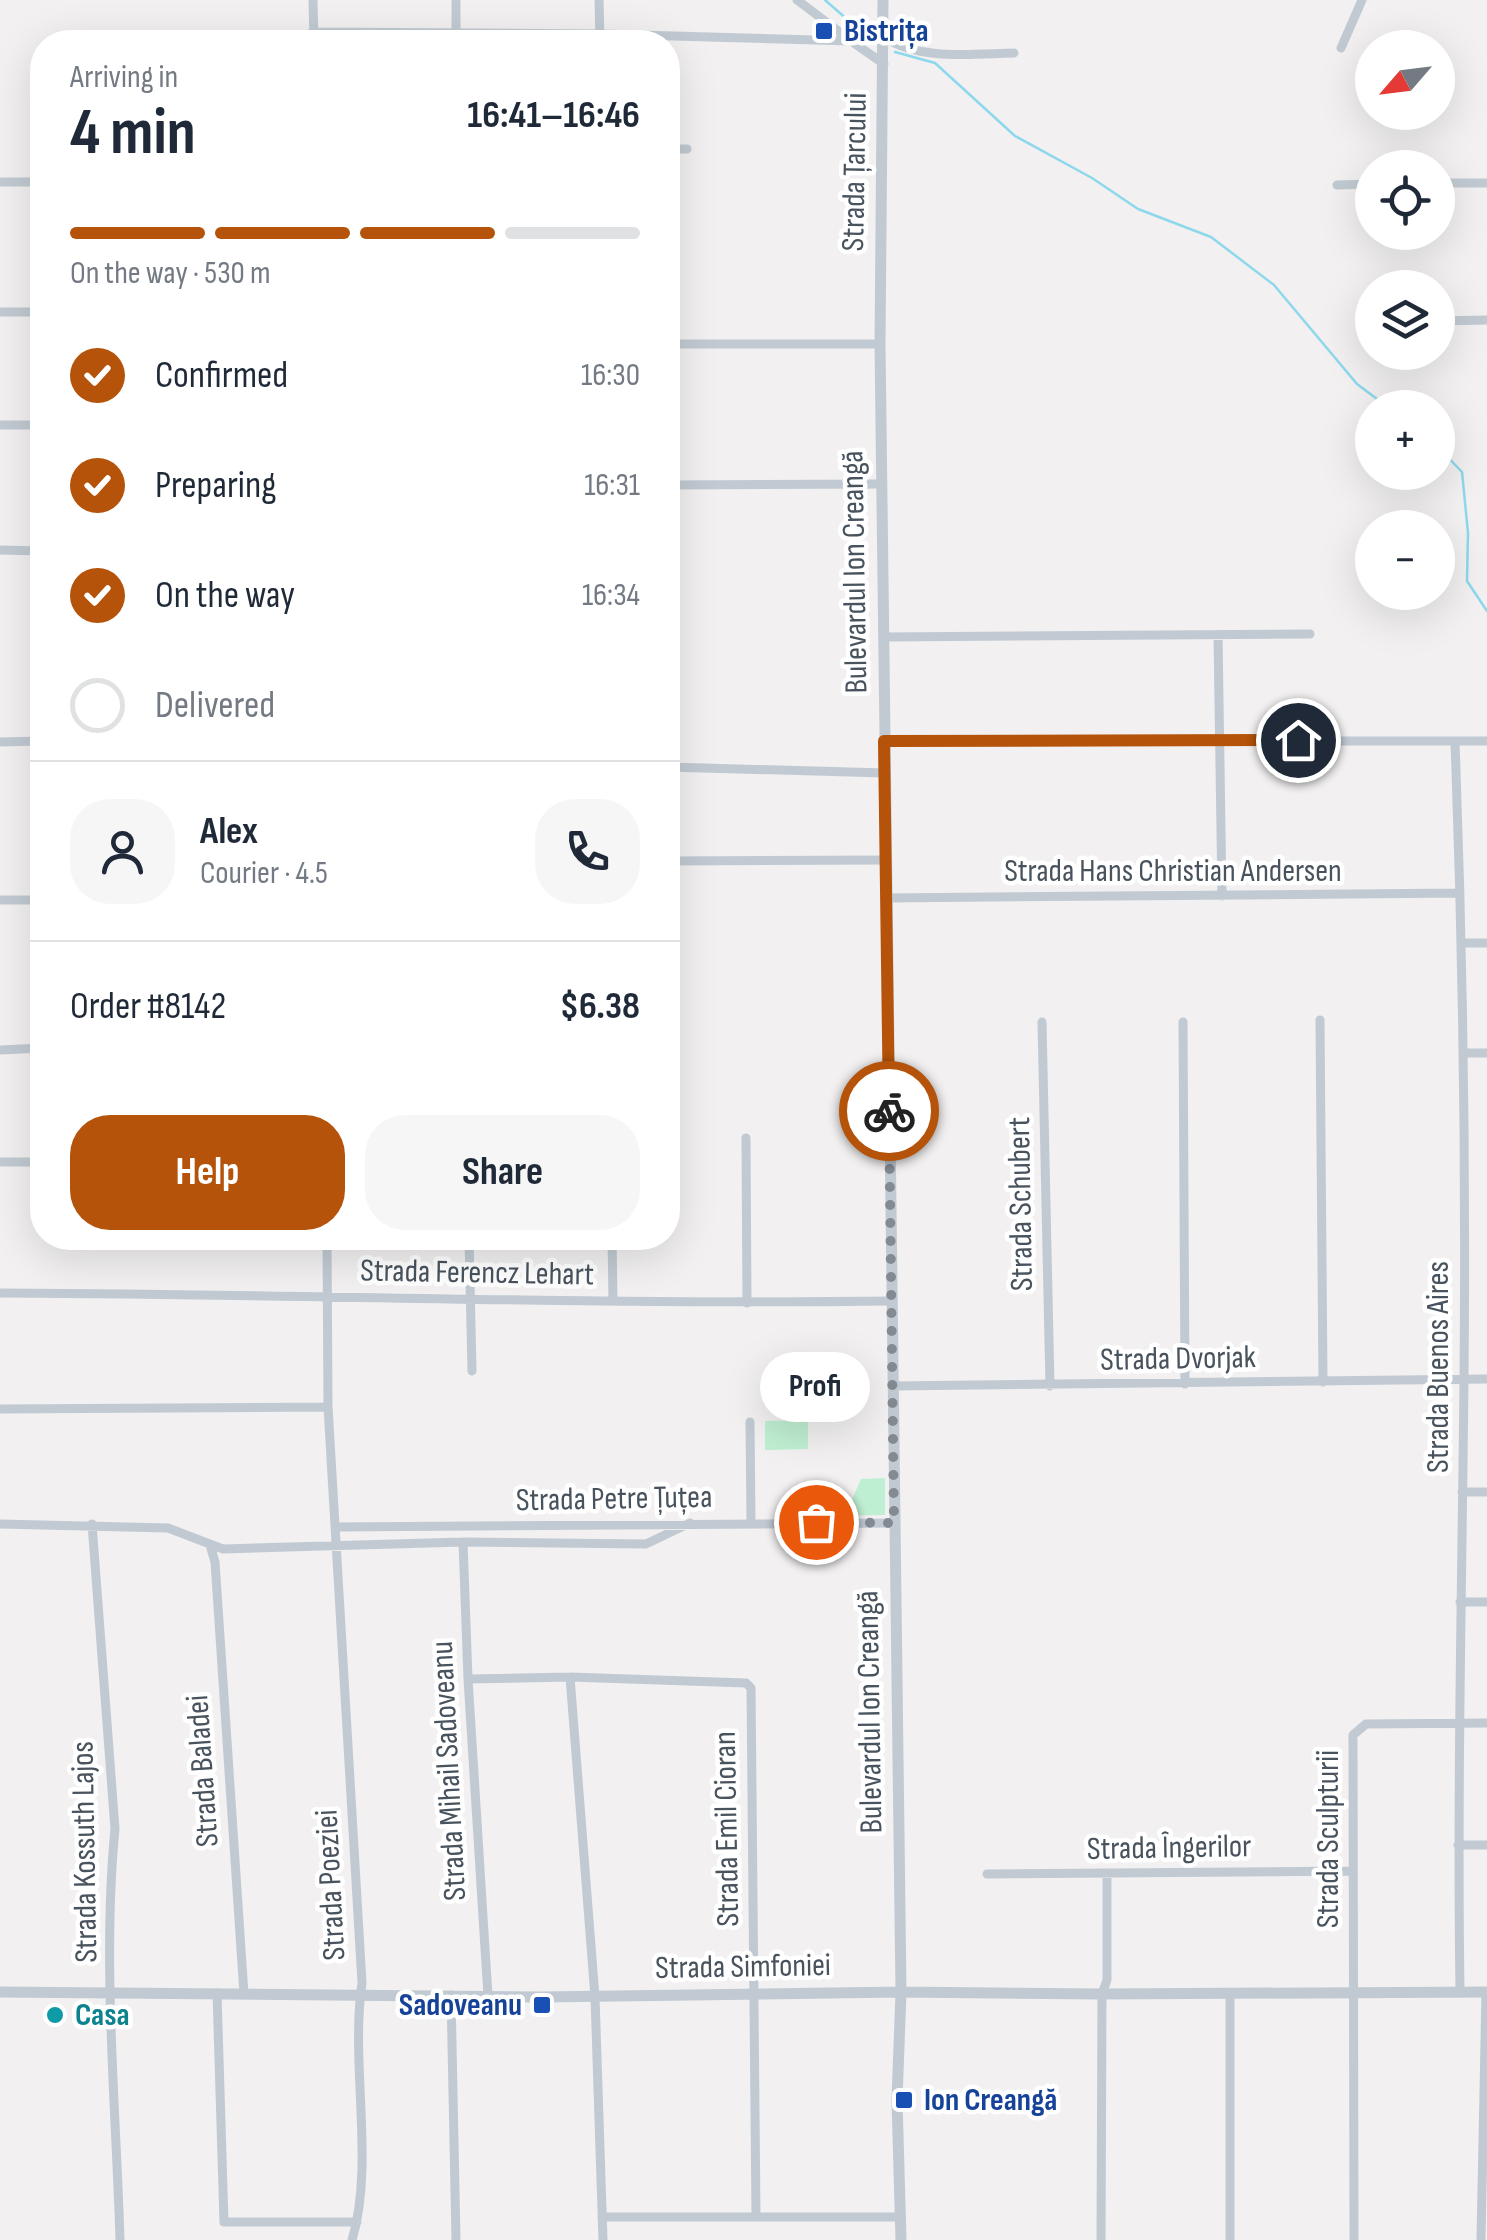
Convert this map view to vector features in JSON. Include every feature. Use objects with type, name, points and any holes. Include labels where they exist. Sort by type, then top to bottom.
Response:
[{"type":"street","points":[[313,0],[314,30]]},
{"type":"street","points":[[456,0],[456,30]]},
{"type":"street","points":[[599,0],[600,30]]},
{"type":"street","points":[[797,0],[884,64]]},
{"type":"street","name":"Strada Țarcului","points":[[880,344],[883,0]]},
{"type":"street","points":[[1341,48],[1362,0]]},
{"type":"street","points":[[884,37],[897,46],[927,53],[1014,53]]},
{"type":"street","points":[[680,39],[852,41]]},
{"type":"street","points":[[680,149],[687,149]]},
{"type":"street","points":[[0,182],[30,182]]},
{"type":"street","points":[[1455,183],[1487,182]]},
{"type":"street","points":[[1337,185],[1355,184]]},
{"type":"street","points":[[0,312],[30,312]]},
{"type":"street","points":[[1455,321],[1487,320]]},
{"type":"street","points":[[680,344],[880,344]]},
{"type":"street","name":"Bulevardul Ion Creangă","points":[[880,344],[901,2240]]},
{"type":"street","points":[[0,426],[30,426]]},
{"type":"street","points":[[680,485],[882,484]]},
{"type":"street","points":[[0,550],[30,551]]},
{"type":"street","points":[[883,637],[1310,634]]},
{"type":"street","points":[[1218,635],[1222,896]]},
{"type":"street","points":[[0,742],[30,741]]},
{"type":"street","points":[[884,741],[1487,741]]},
{"type":"street","name":"Strada Buenos Aires","points":[[1455,743],[1464,1053],[1458,1723],[1460,1992]]},
{"type":"street","points":[[680,766],[885,773]]},
{"type":"street","points":[[680,861],[886,860]]},
{"type":"street","name":"Strada Hans Christian Andersen","points":[[886,898],[1460,893]]},
{"type":"street","points":[[0,900],[30,900]]},
{"type":"street","points":[[1462,943],[1487,943]]},
{"type":"street","points":[[1320,1020],[1323,1382]]},
{"type":"street","name":"Strada Schubert","points":[[1042,1022],[1050,1386]]},
{"type":"street","points":[[1184,1022],[1185,1384]]},
{"type":"street","points":[[0,1050],[30,1049]]},
{"type":"street","points":[[1464,1053],[1487,1053]]},
{"type":"street","points":[[746,1138],[748,1303]]},
{"type":"street","points":[[0,1162],[30,1162]]},
{"type":"street","name":"Strada Poeziei","points":[[327,1250],[328,1406],[360,1996],[360,2195],[352,2240]]},
{"type":"street","points":[[469,1250],[472,1371]]},
{"type":"street","points":[[612,1250],[613,1300]]},
{"type":"street","name":"Strada Ferencz Lehart","points":[[0,1292],[748,1303],[892,1301]]},
{"type":"street","name":"Strada Dvorjak","points":[[893,1386],[1487,1379]]},
{"type":"street","points":[[0,1409],[328,1406]]},
{"type":"street","points":[[750,1422],[751,1522]]},
{"type":"street","points":[[1462,1492],[1487,1492]]},
{"type":"street","points":[[0,1524],[168,1528],[223,1549],[463,1542],[646,1544],[690,1523]]},
{"type":"street","name":"Strada Petre Țuțea","points":[[335,1527],[894,1523]]},
{"type":"street","name":"Strada Kossuth Lajos","points":[[92,1524],[115,1829],[111,1870],[112,1992],[120,2240]]},
{"type":"street","points":[[475,1526],[475,1542]]},
{"type":"street","name":"Strada Mihail Sadoveanu","points":[[463,1542],[488,1996]]},
{"type":"street","name":"Strada Baladei","points":[[210,1545],[215,1562],[244,1994]]},
{"type":"street","points":[[1460,1602],[1487,1602]]},
{"type":"street","points":[[468,1679],[570,1677],[595,1997],[603,2240]]},
{"type":"street","name":"Strada Emil Cioran","points":[[570,1677],[746,1683],[751,1688],[756,2216]]},
{"type":"street","points":[[1458,1723],[1487,1723]]},
{"type":"street","name":"Strada Sculpturii","points":[[1354,2240],[1351,1745],[1357,1729],[1366,1724],[1458,1723]]},
{"type":"street","points":[[1458,1845],[1487,1844]]},
{"type":"street","name":"Strada Îngerilor","points":[[987,1874],[1352,1871]]},
{"type":"street","points":[[1101,2240],[1102,1994],[1107,1980],[1107,1873]]},
{"type":"street","name":"Strada Simfoniei","points":[[0,1992],[595,1997],[901,1992],[1486,1992]]},
{"type":"street","points":[[1483,2238],[1486,1992]]},
{"type":"street","points":[[217,1993],[224,2222],[357,2222]]},
{"type":"street","points":[[1230,1994],[1230,2240]]},
{"type":"street","points":[[451,1995],[456,2240]]},
{"type":"street","points":[[602,2217],[901,2218]]},
{"type":"green space","points":[[808,1420],[808,1449],[765,1450],[765,1421]]},
{"type":"green space","points":[[885,1478],[885,1515],[824,1516],[823,1502],[851,1502],[861,1479]]},
{"type":"waterway","points":[[825,0],[872,41]]},
{"type":"waterway","points":[[895,52],[935,63],[1015,136],[1092,178],[1138,209],[1211,237],[1274,285],[1365,390]]},
{"type":"waterway","points":[[1455,465],[1462,472],[1468,533],[1467,581],[1487,611]]},
{"type":"way so far","points":[[816,1522],[894,1523],[889,1111]]},
{"type":"place","name":"Bistrița","points":[[824,31]]},
{"type":"place","name":"Profi","points":[[816,1522]]},
{"type":"place","name":"Sadoveanu","points":[[542,2005]]},
{"type":"place","name":"Casa","points":[[55,2015]]},
{"type":"place","name":"Ion Creangă","points":[[904,2100]]},
{"type":"route","points":[[889,1111],[884,741],[1298,740]]}]
